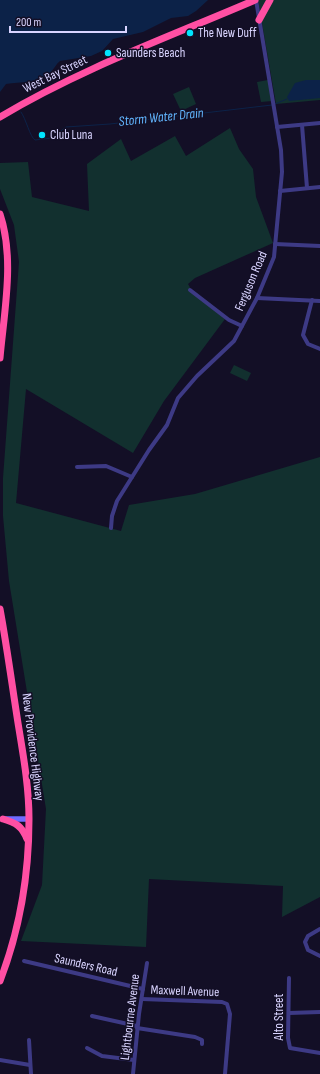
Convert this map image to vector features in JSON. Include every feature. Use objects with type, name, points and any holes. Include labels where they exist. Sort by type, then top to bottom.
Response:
[{"type":"highway","name":"West Bay Street","points":[[0,117],[36,96],[91,70],[256,0]]},
{"type":"highway","points":[[260,20],[270,0]]},
{"type":"highway","points":[[0,214],[6,242],[7,260],[0,358]]},
{"type":"highway","name":"New Providence Highway","points":[[0,609],[25,769],[29,819],[27,868],[20,914],[9,956],[0,981]]},
{"type":"highway","points":[[1,819],[18,824],[23,829],[28,843]]},
{"type":"street","name":"Ferguson Road","points":[[111,528],[112,516],[117,501],[132,476],[167,425],[178,398],[197,376],[234,341],[257,298],[271,266],[275,244],[282,162],[256,0]]},
{"type":"street","points":[[277,127],[320,123]]},
{"type":"street","points":[[302,124],[308,188]]},
{"type":"street","points":[[280,191],[320,187]]},
{"type":"street","points":[[275,244],[320,246]]},
{"type":"street","points":[[190,290],[229,320],[242,326]]},
{"type":"street","points":[[257,298],[320,301]]},
{"type":"street","points":[[312,300],[303,336],[308,344],[320,349]]},
{"type":"street","points":[[77,467],[106,466],[132,476]]},
{"type":"street","points":[[1,819],[29,819]]},
{"type":"street","points":[[320,929],[308,936],[305,942],[308,950],[320,956]]},
{"type":"street","name":"Saunders Road","points":[[24,961],[143,989]]},
{"type":"street","name":"Lightbourne Avenue","points":[[133,1074],[137,1027],[147,963]]},
{"type":"street","name":"Alto Street","points":[[290,978],[288,1038],[290,1048],[320,1053]]},
{"type":"street","name":"Maxwell Avenue","points":[[142,1000],[222,1002],[227,1004],[230,1014],[225,1074]]},
{"type":"street","points":[[289,1013],[320,1012]]},
{"type":"street","points":[[92,1016],[137,1027],[195,1037],[202,1040],[202,1044]]},
{"type":"street","points":[[29,1040],[30,1074]]},
{"type":"street","points":[[87,1048],[102,1056],[134,1060]]},
{"type":"street","points":[[0,1060],[30,1064]]},
{"type":"green space","points":[[258,0],[320,0],[320,100],[276,104]]},
{"type":"green space","points":[[268,80],[272,101],[261,102],[257,82]]},
{"type":"green space","points":[[189,87],[196,104],[181,111],[173,94]]},
{"type":"green space","points":[[230,128],[239,149],[253,169],[256,197],[273,243],[195,278],[188,284],[192,291],[225,319],[164,401],[133,453],[26,389],[16,503],[121,531],[129,505],[195,494],[320,457],[320,897],[282,917],[283,886],[149,879],[146,947],[21,941],[42,885],[46,809],[9,581],[3,516],[3,478],[19,262],[14,225],[0,189],[0,163],[28,162],[32,197],[89,211],[87,164],[121,139],[131,161],[175,136],[186,156]]},
{"type":"green space","points":[[234,365],[251,373],[247,381],[230,373]]},
{"type":"water","points":[[0,0],[208,0],[188,16],[171,18],[143,32],[113,39],[102,51],[91,56],[60,61],[50,73],[40,79],[29,82],[6,84],[0,92]]},
{"type":"water","points":[[306,80],[320,80],[320,98],[289,101],[287,97],[295,83]]},
{"type":"waterway","name":"Storm Water Drain","points":[[275,104],[287,99]]},
{"type":"waterway","name":"Storm Water Drain","points":[[21,112],[31,135],[35,140],[52,138],[66,127],[110,124],[272,105]]},
{"type":"place","name":"The New Duff","points":[[190,33]]},
{"type":"place","name":"Saunders Beach","points":[[108,53]]},
{"type":"place","name":"Club Luna","points":[[42,135]]}]
